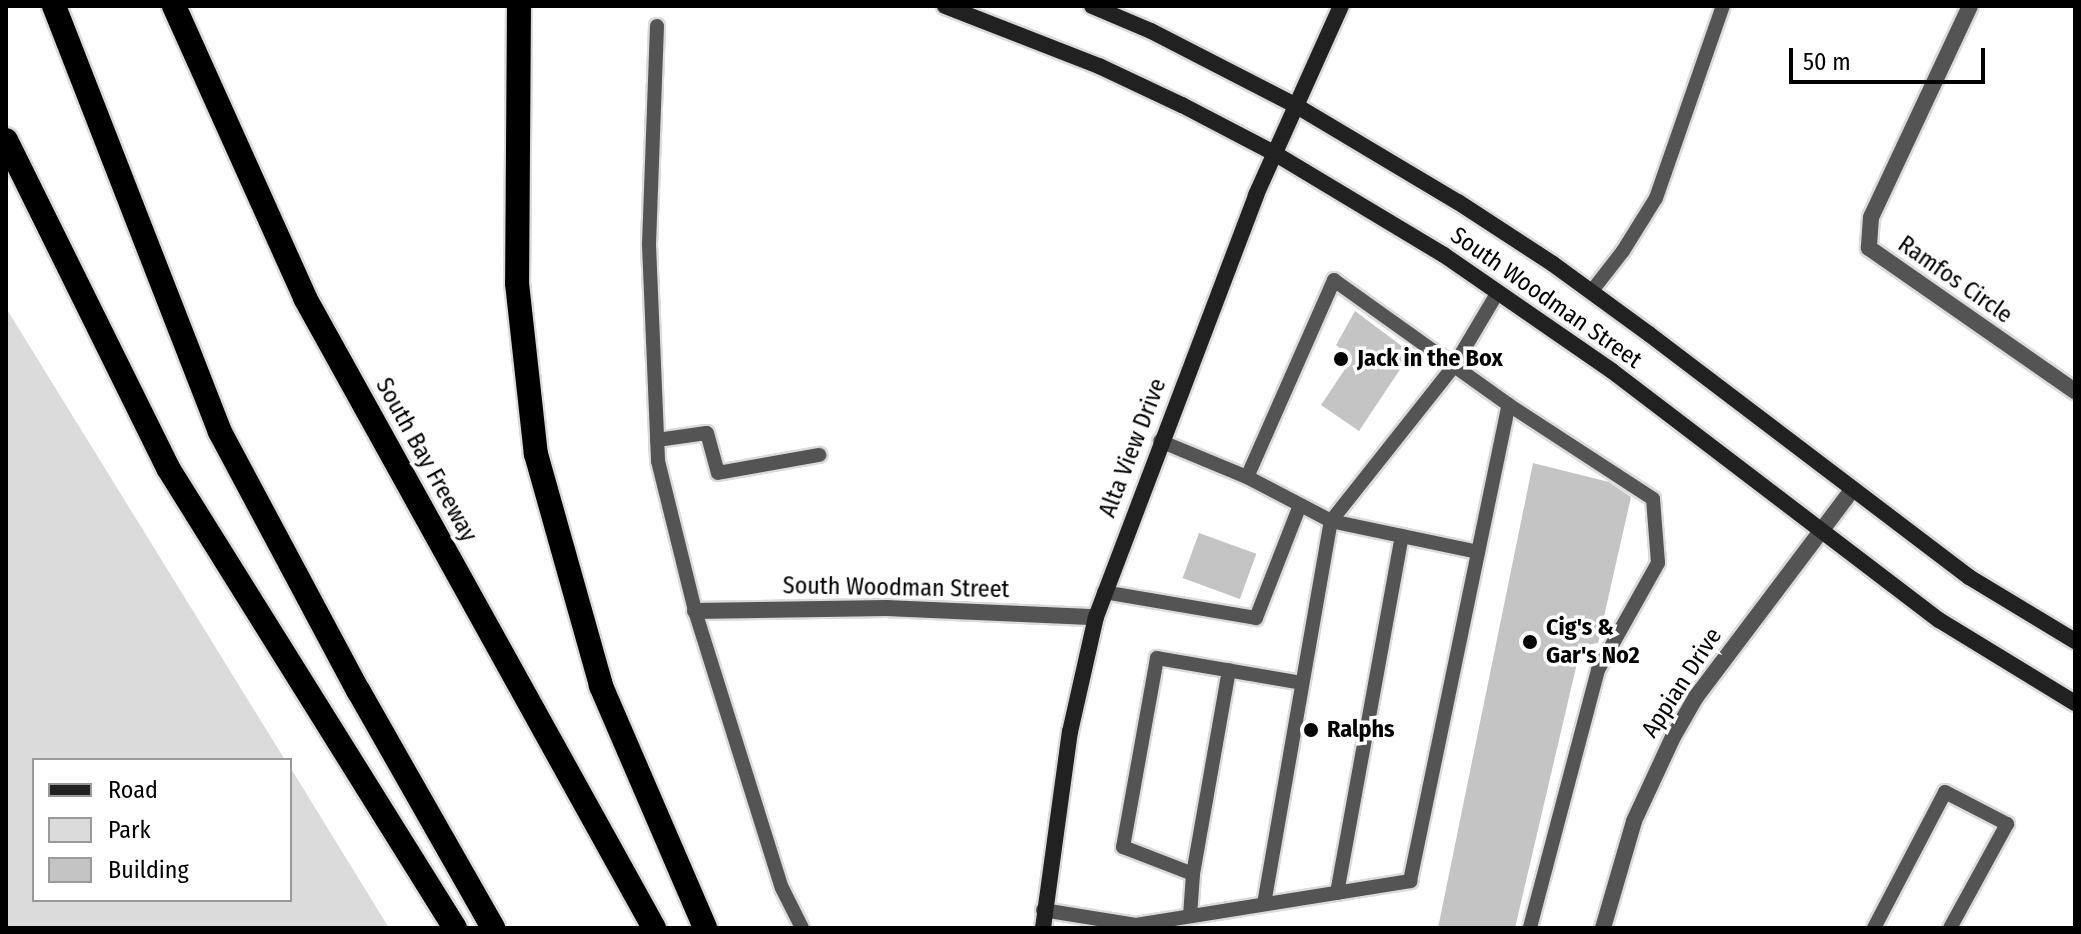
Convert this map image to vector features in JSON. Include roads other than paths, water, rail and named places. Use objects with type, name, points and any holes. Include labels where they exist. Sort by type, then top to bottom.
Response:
[{"type":"highway","points":[[54,6],[220,432],[358,690],[493,928]]},
{"type":"highway","name":"South Bay Freeway","points":[[174,6],[305,298],[654,928]]},
{"type":"highway","points":[[519,6],[517,283],[536,454],[601,686],[705,928]]},
{"type":"highway","points":[[6,140],[168,468],[455,928]]},
{"type":"main road","name":"South Woodman Street","points":[[945,6],[1099,66],[1274,153],[1498,292],[1612,371],[1939,620],[2075,703]]},
{"type":"main road","name":"South Woodman Street","points":[[1092,6],[1151,31],[1295,105],[1391,159],[1591,292],[1969,577],[2075,641]]},
{"type":"main road","name":"Alta View Drive","points":[[1043,928],[1043,910],[1070,732],[1104,592],[1274,153],[1341,6]]},
{"type":"street","name":"Ramfos Circle","points":[[1970,6],[1871,217],[1869,248],[2075,391]]},
{"type":"street","name":"Appian Drive","points":[[1603,928],[1634,821],[1673,737],[1696,697],[1851,491]]},
{"type":"street","name":"South Woodman Street","points":[[695,611],[886,608],[1096,617]]},
{"type":"lane","points":[[1591,292],[1623,251],[1656,198],[1723,6]]},
{"type":"lane","points":[[657,26],[649,245],[658,461],[695,611],[782,888],[802,928]]},
{"type":"lane","points":[[1247,477],[1334,280],[1509,405],[1653,499],[1658,563],[1598,670],[1530,928]]},
{"type":"lane","points":[[1264,904],[1331,521],[1454,366],[1498,292]]},
{"type":"lane","points":[[1043,910],[1136,926],[1410,881],[1509,405]]},
{"type":"lane","points":[[657,440],[707,433],[718,473],[819,455]]},
{"type":"lane","points":[[1160,441],[1247,477],[1331,521],[1478,552]]},
{"type":"lane","points":[[1104,592],[1256,618],[1300,505]]},
{"type":"lane","points":[[1337,893],[1402,536]]},
{"type":"lane","points":[[1193,874],[1123,847],[1157,658],[1302,683]]},
{"type":"lane","points":[[1190,916],[1193,874],[1229,670]]},
{"type":"lane","points":[[1874,928],[1945,792],[2007,824],[1950,928]]},
{"type":"place","name":"Jack in the Box","points":[[1341,359]]},
{"type":"place","name":"Cig's & Gar's No2","points":[[1530,642]]},
{"type":"place","name":"Ralphs","points":[[1311,730]]}]
